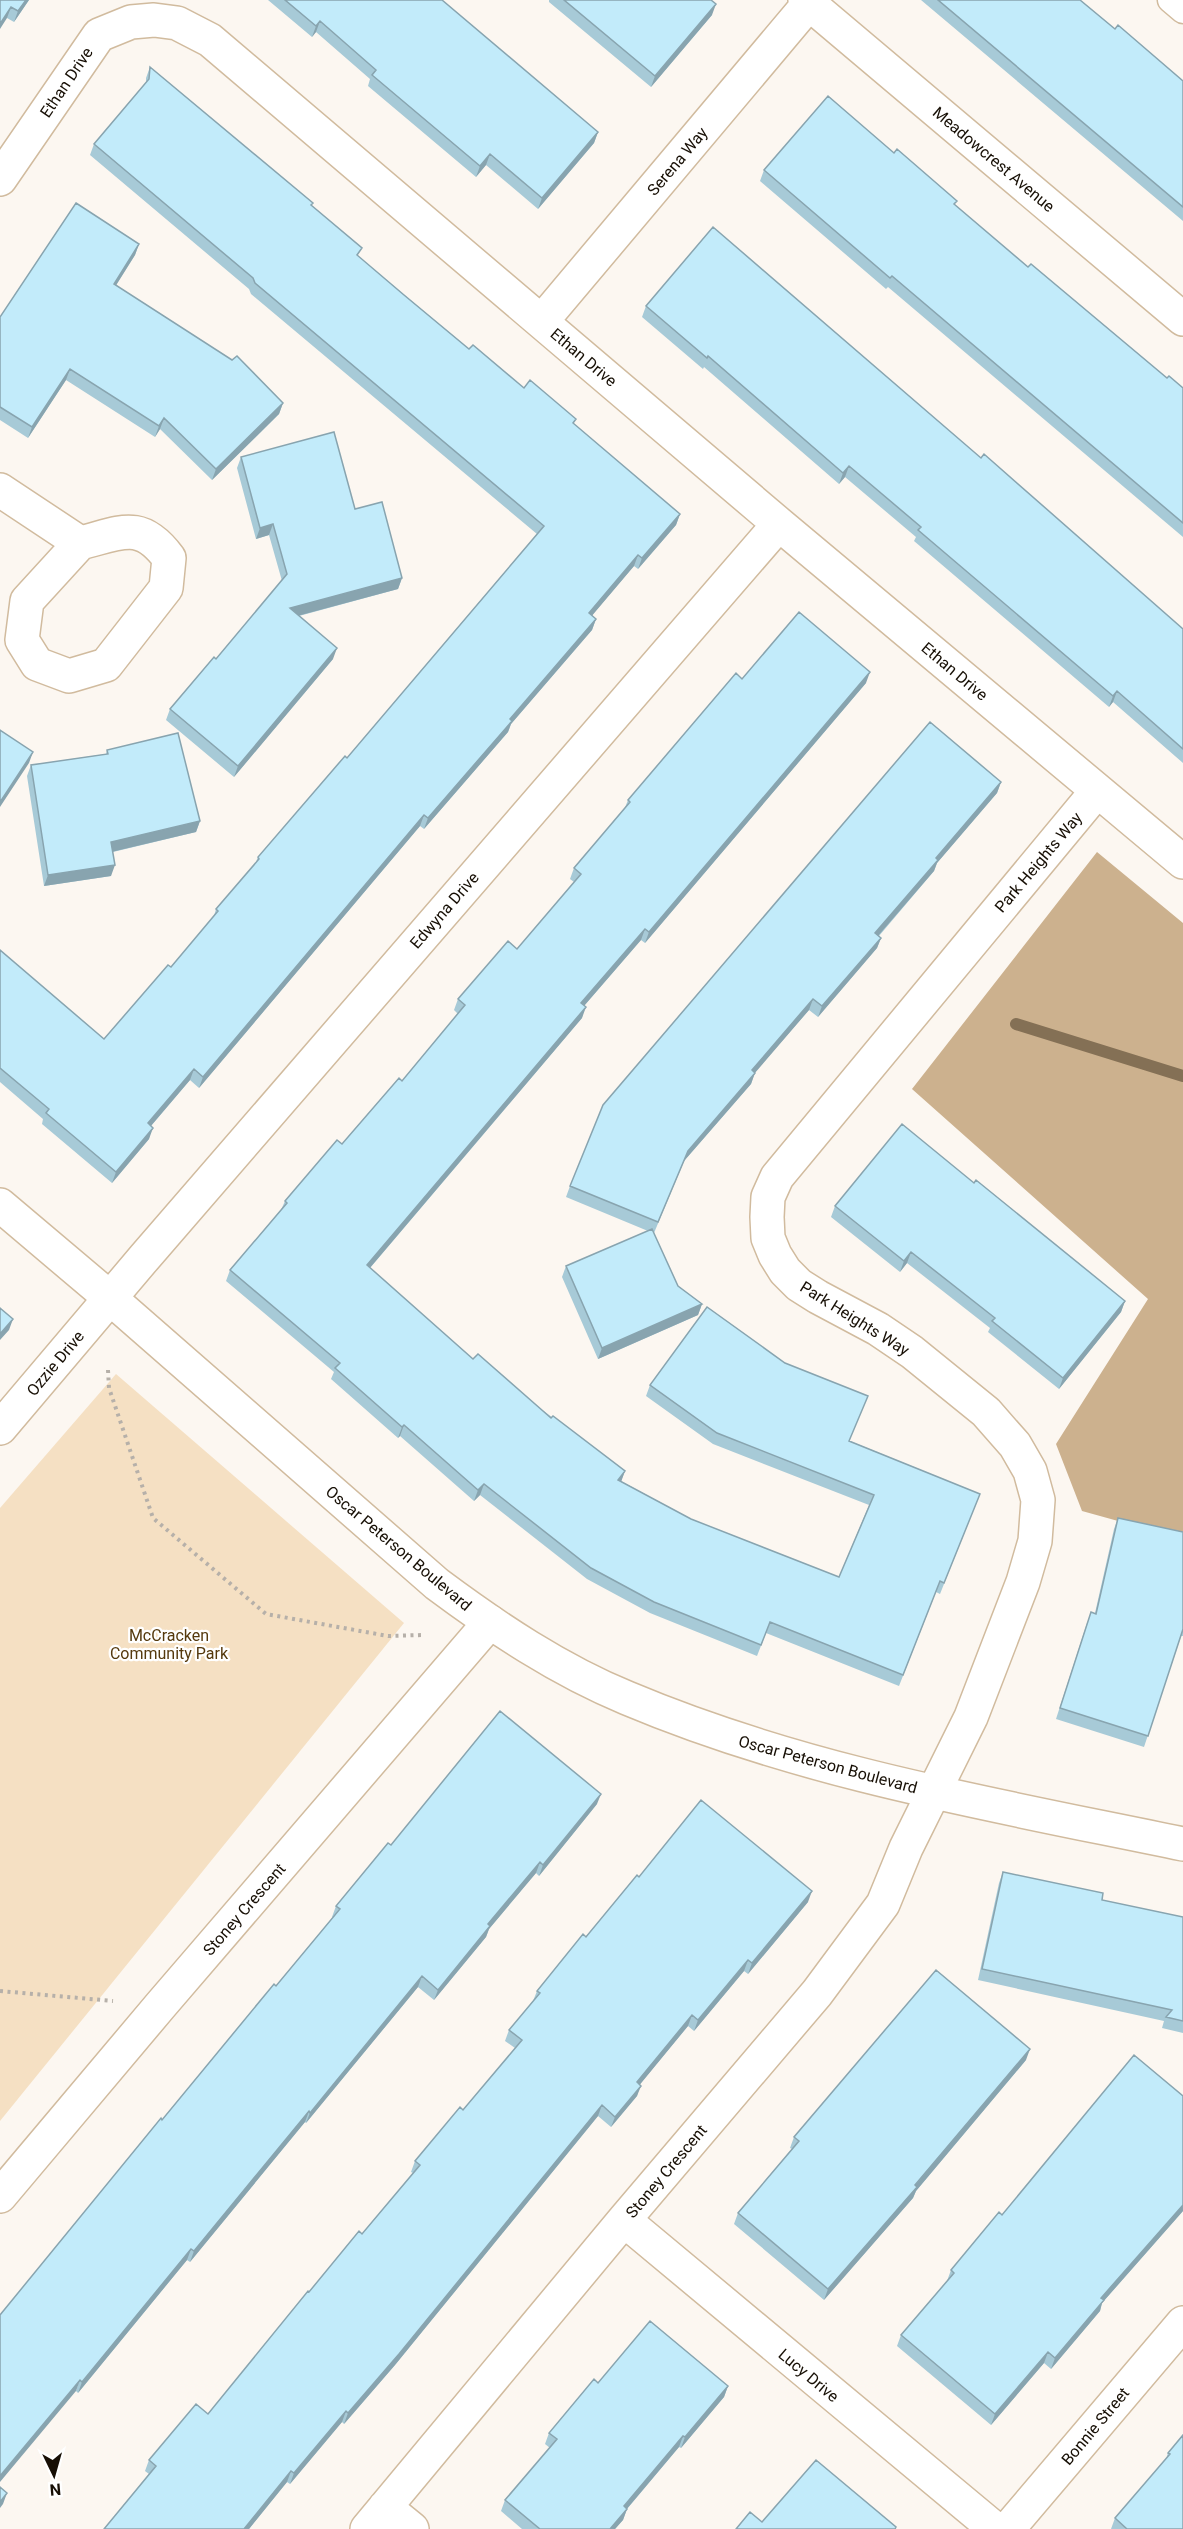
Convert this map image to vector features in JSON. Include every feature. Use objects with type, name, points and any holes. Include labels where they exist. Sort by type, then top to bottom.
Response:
[{"type":"street","name":"Meadowcrest Avenue","points":[[809,1],[1183,319]]},
{"type":"street","name":"Serena Way","points":[[542,321],[809,1]]},
{"type":"street","name":"Ethan Drive","points":[[0,179],[99,35],[111,28],[131,22],[154,20],[177,22],[210,40],[779,524],[1183,862]]},
{"type":"street","points":[[0,490],[80,543],[133,530],[156,541],[169,558],[166,588],[106,665],[69,676],[37,664],[22,640],[27,601],[80,543]]},
{"type":"street","name":"Edwyna Drive","points":[[110,1298],[779,524]]},
{"type":"street","name":"Park Heights Way","points":[[935,1792],[971,1717],[1023,1582],[1035,1541],[1038,1500],[1030,1471],[1015,1445],[986,1412],[912,1352],[878,1329],[818,1298],[799,1285],[785,1271],[775,1256],[768,1238],[768,1197],[777,1177],[1097,791]]},
{"type":"street","name":"Oscar Peterson Boulevard","points":[[0,1205],[110,1298],[437,1584],[490,1622],[540,1653],[625,1697],[730,1739],[837,1770],[1183,1844]]},
{"type":"street","name":"Ozzie Drive","points":[[0,1428],[110,1298]]},
{"type":"street","name":"Stoney Crescent","points":[[0,2196],[490,1622]]},
{"type":"street","name":"Stoney Crescent","points":[[376,2518],[624,2220],[810,2002],[852,1948],[883,1904],[906,1848],[935,1792]]},
{"type":"street","name":"Lucy Drive","points":[[624,2220],[995,2529]]},
{"type":"street","name":"Bonnie Street","points":[[1008,2529],[1183,2323]]},
{"type":"street","points":[[376,2518],[412,2529]]},
{"type":"lane","points":[[1170,0],[1183,11]]},
{"type":"path","points":[[108,1370],[109,1388],[153,1518],[266,1614],[388,1636],[423,1635]]},
{"type":"path","points":[[0,1991],[113,2001]]},
{"type":"green space","name":"McCracken Community Park","points":[[116,1374],[404,1623],[0,2121],[0,1508]]},
{"type":"shaded area","points":[[1097,852],[1183,923],[1183,1539],[1082,1511],[1056,1444],[1148,1299],[912,1089]]},
{"type":"building","points":[[0,0],[26,0],[18,11],[11,7],[0,24]]},
{"type":"building","points":[[285,0],[442,0],[598,132],[542,198],[490,154],[480,166],[372,75],[376,70],[320,21],[316,26]]},
{"type":"building","points":[[564,0],[711,0],[716,4],[655,76]]},
{"type":"building","points":[[938,0],[1080,0],[1115,29],[1118,25],[1183,81],[1183,207]]},
{"type":"building","points":[[150,67],[313,203],[311,205],[362,248],[357,255],[404,295],[469,349],[473,345],[524,388],[530,380],[576,419],[573,423],[680,514],[642,558],[638,555],[589,613],[596,619],[510,719],[512,721],[428,818],[424,815],[203,1077],[194,1069],[148,1123],[153,1128],[116,1172],[46,1113],[49,1109],[0,1068],[0,950],[104,1039],[168,965],[171,967],[218,911],[216,909],[259,859],[258,857],[345,756],[347,758],[544,526],[94,144],[149,79]]},
{"type":"building","points":[[828,96],[894,153],[897,149],[957,201],[954,204],[1028,267],[1031,264],[1167,378],[1169,376],[1183,388],[1183,523],[764,170]]},
{"type":"building","points":[[76,203],[139,244],[114,284],[232,360],[237,356],[283,403],[216,469],[164,418],[159,426],[70,369],[32,427],[0,407],[0,317]]},
{"type":"building","points":[[713,227],[981,458],[984,454],[1183,629],[1183,749],[1117,691],[1113,696],[918,530],[921,527],[849,466],[843,473],[708,356],[707,358],[646,306]]},
{"type":"building","points":[[334,432],[355,509],[382,502],[402,578],[290,608],[337,648],[238,766],[170,709],[214,657],[216,659],[287,574],[273,524],[260,528],[241,457]]},
{"type":"building","points":[[799,612],[870,672],[649,932],[645,929],[581,1003],[586,1007],[367,1265],[473,1359],[478,1354],[551,1418],[553,1416],[625,1471],[618,1480],[691,1519],[839,1577],[874,1495],[717,1433],[650,1385],[707,1307],[785,1363],[868,1396],[849,1441],[980,1494],[944,1583],[940,1581],[903,1675],[770,1622],[761,1645],[654,1602],[591,1568],[484,1484],[478,1490],[335,1368],[340,1363],[230,1270],[337,1140],[342,1144],[399,1078],[402,1081],[465,1005],[458,999],[508,941],[517,949],[581,874],[574,868],[630,802],[628,800],[736,673],[742,679]]},
{"type":"building","points":[[930,722],[1001,782],[875,933],[881,938],[822,1006],[813,999],[752,1070],[755,1073],[688,1151],[658,1222],[570,1186],[603,1105]]},
{"type":"building","points":[[0,730],[33,752],[0,802]]},
{"type":"building","points":[[178,733],[200,821],[111,842],[115,865],[48,875],[31,765],[108,754],[107,750]]},
{"type":"building","points":[[902,1124],[974,1183],[976,1180],[1125,1301],[1063,1378],[992,1321],[995,1318],[911,1252],[904,1261],[835,1206]]},
{"type":"building","points":[[652,1229],[678,1286],[702,1304],[602,1348],[566,1266]]},
{"type":"building","points":[[0,1308],[13,1319],[0,1334]]},
{"type":"building","points":[[1118,1518],[1183,1532],[1183,1629],[1148,1736],[1060,1708],[1091,1612],[1096,1614]]},
{"type":"building","points":[[500,1711],[601,1794],[543,1865],[540,1862],[488,1924],[490,1926],[438,1990],[422,1976],[194,2251],[191,2249],[82,2382],[80,2380],[0,2476],[0,2315],[161,2118],[162,2120],[274,1984],[276,1986],[340,1909],[336,1906],[388,1843],[391,1845]]},
{"type":"building","points":[[701,1800],[812,1891],[752,1963],[748,1960],[698,2020],[692,2015],[637,2082],[641,2086],[615,2117],[602,2105],[399,2354],[348,2413],[346,2411],[294,2473],[291,2471],[244,2529],[104,2529],[156,2466],[149,2460],[196,2404],[208,2414],[359,2231],[362,2234],[420,2165],[415,2161],[460,2107],[463,2110],[522,2040],[509,2030],[540,1993],[537,1991],[583,1934],[586,1937],[637,1875],[639,1877]]},
{"type":"building","points":[[1003,1872],[1103,1893],[1102,1900],[1183,1917],[1183,2021],[1166,2017],[1172,2010],[982,1969]]},
{"type":"building","points":[[936,1970],[1030,2049],[915,2185],[917,2187],[828,2289],[738,2213],[799,2141],[794,2137]]},
{"type":"building","points":[[1134,2055],[1183,2096],[1183,2205],[1101,2298],[1104,2300],[1055,2358],[1048,2352],[995,2414],[901,2335],[954,2273],[951,2270],[999,2212],[1002,2215]]},
{"type":"building","points":[[650,2321],[728,2386],[624,2506],[627,2509],[610,2529],[540,2529],[505,2500],[557,2439],[549,2433],[594,2379],[598,2383]]},
{"type":"building","points":[[1183,2435],[1183,2529],[1127,2529],[1115,2518],[1170,2454],[1168,2453]]},
{"type":"building","points":[[816,2460],[896,2527],[895,2529],[736,2529],[750,2512],[762,2522]]},
{"type":"building","points":[[0,2487],[7,2493],[0,2502]]},
{"type":"waterway","points":[[1016,1024],[1183,1076]]}]
